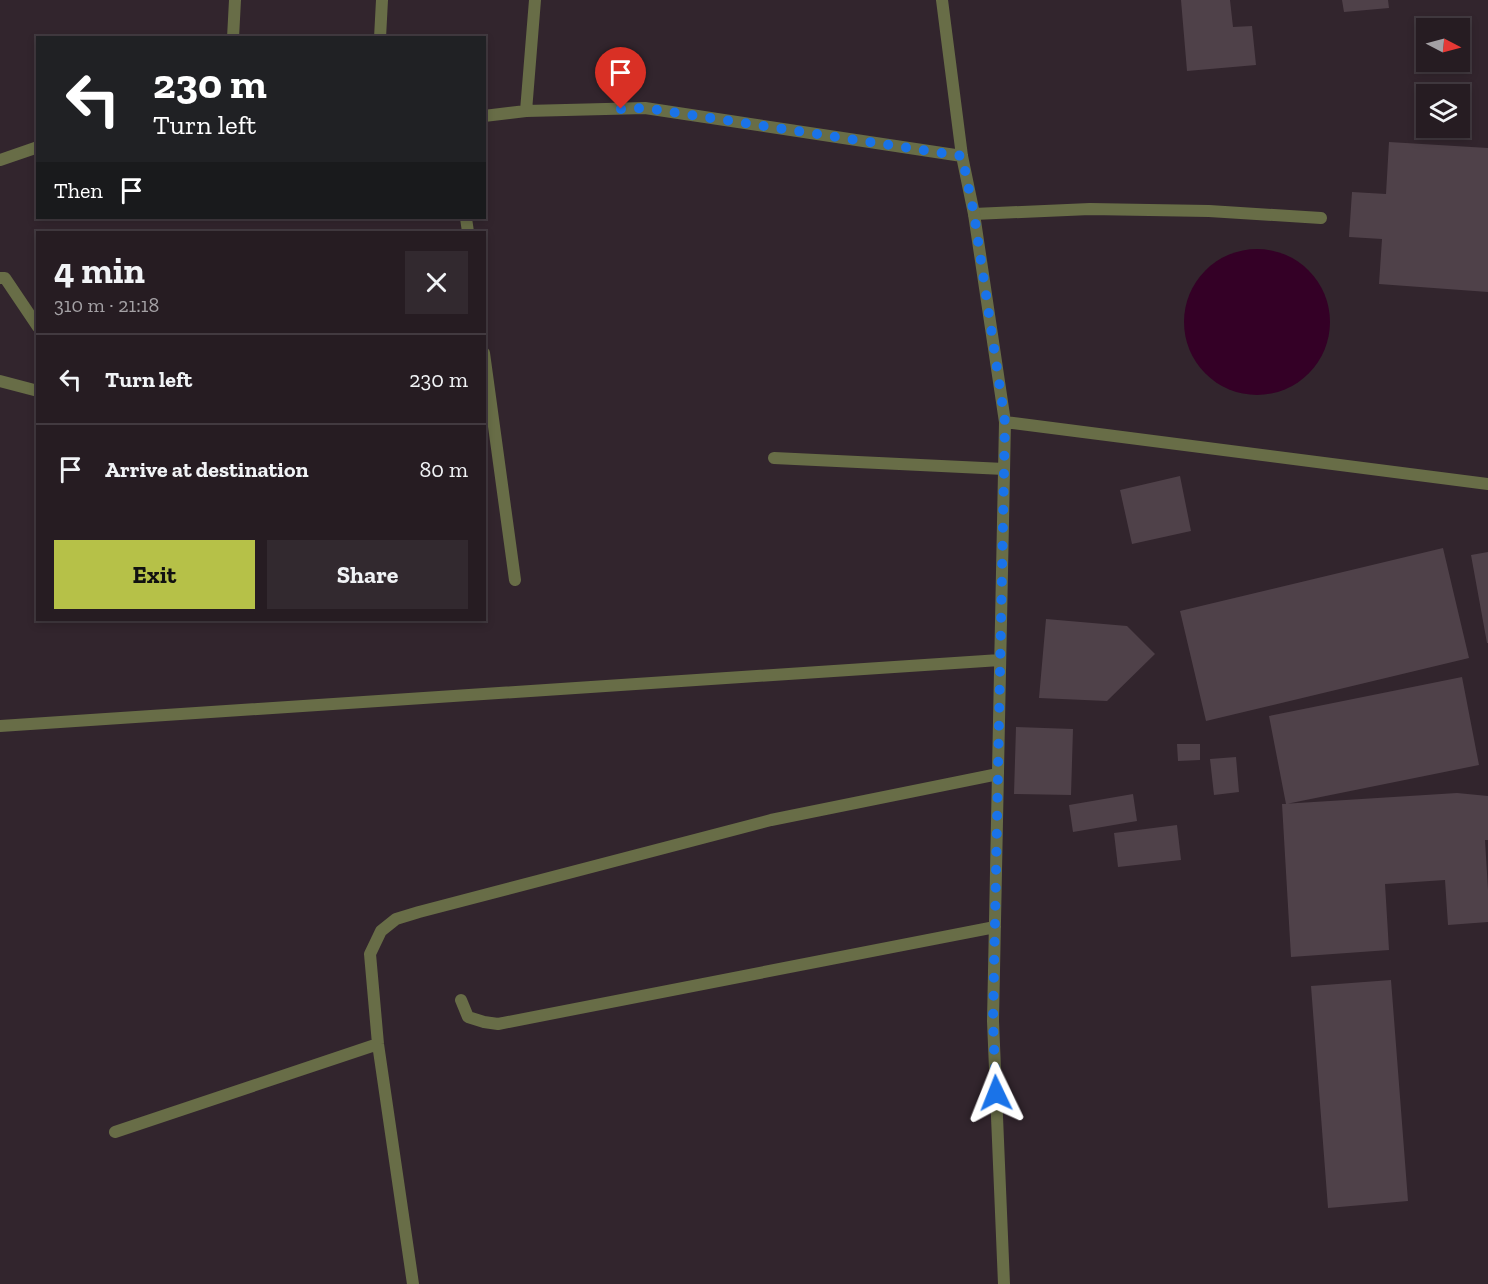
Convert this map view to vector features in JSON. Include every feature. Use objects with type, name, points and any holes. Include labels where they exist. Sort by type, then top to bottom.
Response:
[{"type":"street","points":[[233,36],[235,0]]},
{"type":"street","points":[[380,36],[382,0]]},
{"type":"street","points":[[526,111],[535,0]]},
{"type":"street","points":[[942,0],[962,156],[974,214],[1005,422],[993,1021],[1004,1284]]},
{"type":"street","points":[[486,116],[526,111],[645,108],[962,156]]},
{"type":"street","points":[[0,160],[36,148]]},
{"type":"street","points":[[974,214],[1090,209],[1209,211],[1321,218]]},
{"type":"street","points":[[0,278],[5,278],[36,324]]},
{"type":"street","points":[[486,368],[515,580]]},
{"type":"street","points":[[0,381],[36,390]]},
{"type":"street","points":[[1005,422],[1488,484]]},
{"type":"street","points":[[774,458],[1004,469]]},
{"type":"street","points":[[0,726],[1000,660]]},
{"type":"street","points":[[413,1284],[378,1044],[370,954],[381,931],[396,919],[771,820],[998,774]]},
{"type":"street","points":[[461,1000],[468,1017],[498,1023],[995,927]]},
{"type":"street","points":[[115,1132],[378,1044]]},
{"type":"shaded area","points":[[1257,249],[1285,255],[1297,261],[1308,271],[1318,282],[1324,294],[1330,322],[1324,350],[1318,362],[1308,373],[1297,383],[1285,389],[1257,395],[1229,389],[1217,383],[1206,373],[1196,362],[1190,350],[1184,322],[1190,294],[1196,282],[1206,271],[1217,261],[1229,255]]},
{"type":"building","points":[[1181,0],[1230,0],[1233,27],[1252,26],[1256,65],[1187,71]]},
{"type":"building","points":[[1342,0],[1388,0],[1389,8],[1344,12]]},
{"type":"building","points":[[1389,142],[1488,148],[1488,292],[1379,284],[1382,239],[1349,237],[1352,192],[1386,194]]},
{"type":"building","points":[[1180,476],[1191,531],[1132,544],[1120,490]]},
{"type":"building","points":[[1443,548],[1469,658],[1206,721],[1180,611]]},
{"type":"building","points":[[1488,552],[1488,643],[1487,643],[1471,555]]},
{"type":"building","points":[[1046,619],[1127,626],[1155,654],[1107,701],[1039,698]]},
{"type":"building","points":[[1462,677],[1479,765],[1286,804],[1269,716]]},
{"type":"building","points":[[1016,727],[1073,729],[1071,795],[1014,794]]},
{"type":"building","points":[[1177,744],[1200,744],[1200,760],[1178,761]]},
{"type":"building","points":[[1236,757],[1239,792],[1214,795],[1210,759]]},
{"type":"building","points":[[1457,793],[1488,796],[1488,840],[1485,840],[1488,922],[1448,925],[1445,880],[1385,884],[1389,950],[1291,957],[1282,804]]},
{"type":"building","points":[[1133,794],[1137,821],[1073,832],[1069,805]]},
{"type":"building","points":[[1177,825],[1181,860],[1118,867],[1114,833]]},
{"type":"building","points":[[1391,980],[1408,1201],[1328,1208],[1311,986]]},
{"type":"route","points":[[621,109],[645,108],[962,156],[974,214],[1005,422],[993,1021],[996,1093]]}]
